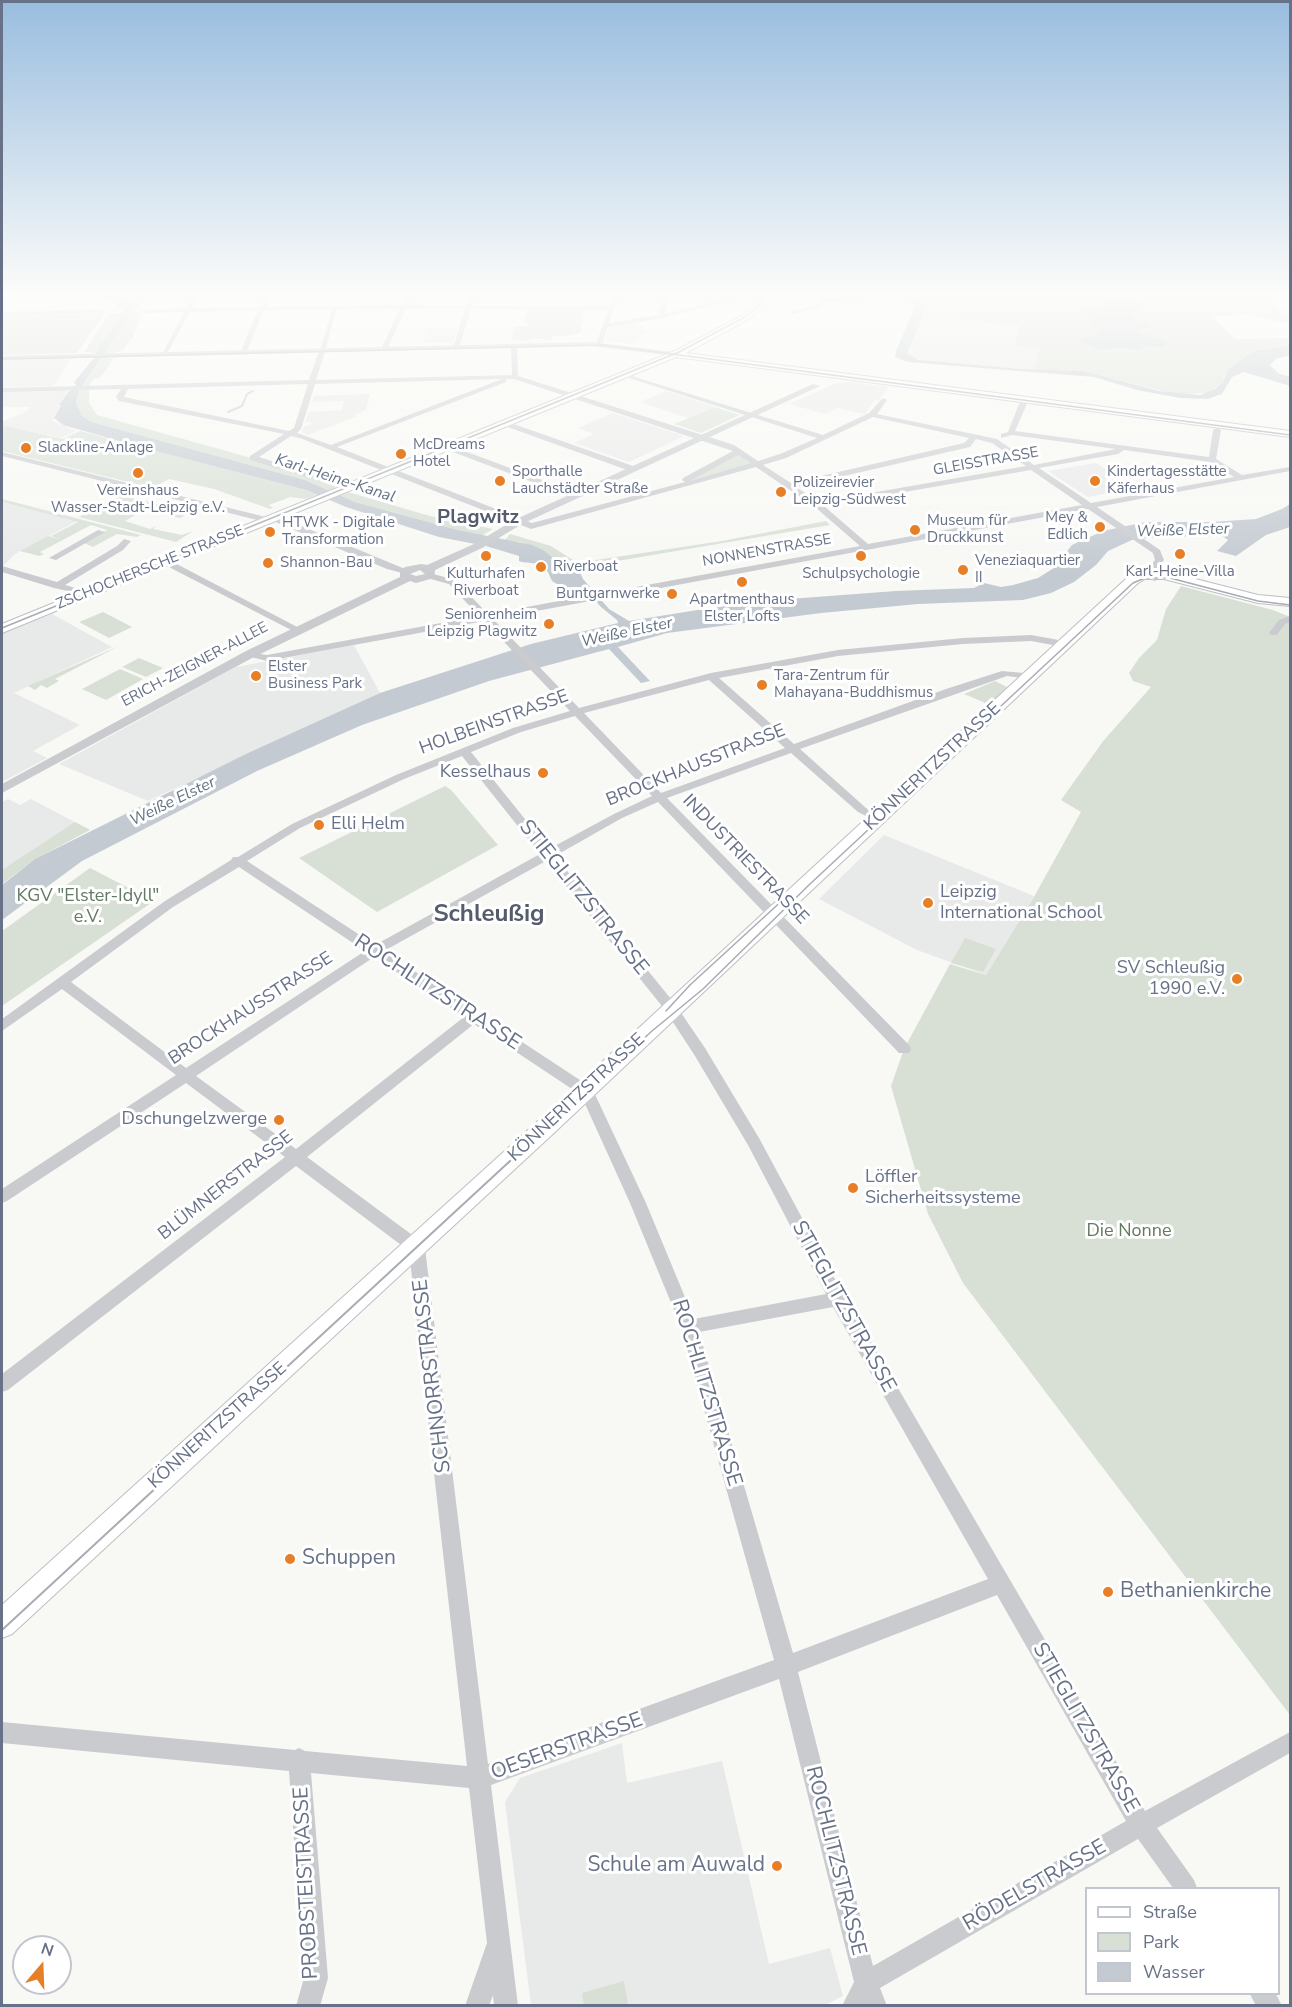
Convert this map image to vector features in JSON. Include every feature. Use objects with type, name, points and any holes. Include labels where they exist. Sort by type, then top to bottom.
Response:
[{"type":"main road","name":"ZSCHOCHERSCHE STRASSE","points":[[2,629],[589,389]]},
{"type":"main road","points":[[944,389],[1290,434]]},
{"type":"main road","points":[[1154,576],[1272,607],[1289,605]]},
{"type":"main road","name":"KÖNNERITZSTRASSE","points":[[2,1624],[672,1010],[1131,582],[1154,576]]},
{"type":"street","points":[[2,390],[44,389]]},
{"type":"street","points":[[125,389],[120,398],[122,399],[293,434],[531,526],[758,464],[794,452],[872,415],[883,400]]},
{"type":"street","points":[[310,389],[297,429],[293,434],[253,458],[346,489]]},
{"type":"street","points":[[331,447],[482,389]]},
{"type":"street","points":[[554,389],[739,451],[818,505],[866,547]]},
{"type":"street","points":[[666,389],[822,437]]},
{"type":"street","points":[[2,454],[272,519],[420,580],[429,572],[518,522],[810,389]]},
{"type":"street","points":[[1011,433],[1024,399]]},
{"type":"street","points":[[872,415],[994,441],[1120,525],[1160,555],[1160,561],[1151,570],[1154,576]]},
{"type":"street","points":[[506,423],[633,469]]},
{"type":"street","points":[[1212,460],[1217,430]]},
{"type":"street","points":[[994,441],[1011,433],[1212,460],[1241,478]]},
{"type":"street","points":[[790,486],[967,445],[974,437]]},
{"type":"street","points":[[448,447],[575,495]]},
{"type":"street","name":"GLEISSTRASSE","points":[[818,505],[1118,452],[1122,448]]},
{"type":"street","points":[[672,488],[739,451]]},
{"type":"street","name":"NONNENSTRASSE","points":[[250,654],[267,658],[1290,469]]},
{"type":"street","points":[[53,558],[101,532]]},
{"type":"street","points":[[57,585],[128,541]]},
{"type":"street","points":[[77,545],[88,548]]},
{"type":"street","points":[[99,551],[110,554]]},
{"type":"street","points":[[166,562],[298,630]]},
{"type":"street","points":[[2,569],[87,594]]},
{"type":"street","name":"INDUSTRIESTRASSE","points":[[429,572],[452,582],[486,616],[772,915],[904,1049]]},
{"type":"street","name":"ERICH-ZEIGNER-ALLEE","points":[[2,789],[250,654],[407,575]]},
{"type":"street","points":[[1274,633],[1282,622],[1290,619]]},
{"type":"street","name":"HOLBEINSTRASSE","points":[[2,1026],[169,904],[237,861],[296,826],[343,803],[464,751],[577,711],[711,676],[838,653],[900,646],[1031,638],[1064,644]]},
{"type":"street","name":"BROCKHAUSSTRASSE","points":[[2,1197],[375,951],[547,854],[660,797],[792,748],[1006,673],[1031,676]]},
{"type":"street","points":[[711,676],[862,810],[878,818]]},
{"type":"street","name":"STIEGLITZSTRASSE","points":[[464,751],[672,1010],[754,1142],[837,1299],[1141,1825],[1185,1887]]},
{"type":"street","name":"ROCHLITZSTRASSE","points":[[237,861],[585,1090],[638,1203],[689,1327],[786,1666],[866,1983],[875,2006]]},
{"type":"street","points":[[61,982],[416,1246]]},
{"type":"street","name":"BLÜMNERSTRASSE","points":[[2,1384],[295,1158],[473,1017]]},
{"type":"street","name":"SCHNORRSTRASSE","points":[[416,1246],[422,1274],[506,2006]]},
{"type":"street","points":[[689,1327],[837,1299]]},
{"type":"street","name":"OESERSTRASSE","points":[[2,1733],[299,1759],[480,1778],[786,1666],[1002,1583]]},
{"type":"street","name":"RÖDELSTRASSE","points":[[866,1983],[1290,1742]]},
{"type":"street","name":"PROBSTEISTRASSE","points":[[299,1759],[316,1978],[308,2006]]},
{"type":"street","name":"SCHNORRSTRASSE","points":[[477,2006],[498,1946]]},
{"type":"street","points":[[854,2006],[866,1983]]},
{"type":"shaded area","points":[[824,389],[887,389],[880,400],[876,399],[865,414],[838,408],[825,414],[789,404]]},
{"type":"shaded area","points":[[69,390],[58,406],[60,407],[53,421],[76,431],[61,438],[2,425],[2,422],[27,411],[30,407],[2,407],[2,391]]},
{"type":"shaded area","points":[[666,391],[715,407],[688,418],[640,402]]},
{"type":"shaded area","points":[[370,394],[366,410],[354,415],[357,416],[308,435],[302,432],[304,426],[310,425],[311,422],[305,422],[309,412],[342,410],[344,401],[312,402],[314,396]]},
{"type":"shaded area","points":[[613,413],[684,436],[629,462],[574,443],[594,434],[578,428]]},
{"type":"shaded area","name":"Kindertagesstätte Käferhaus","points":[[1096,463],[1138,487],[1088,497],[1048,471]]},
{"type":"shaded area","points":[[2,502],[77,521],[15,554],[2,567]]},
{"type":"shaded area","points":[[52,614],[112,647],[14,693],[80,725],[33,751],[47,758],[2,782],[2,633]]},
{"type":"shaded area","points":[[354,645],[380,693],[148,801],[59,764],[236,667]]},
{"type":"shaded area","points":[[8,799],[20,805],[31,799],[90,830],[35,859],[2,884],[2,802]]},
{"type":"shaded area","name":"Leipzig International School","points":[[884,835],[1034,896],[986,975],[917,950],[819,899]]},
{"type":"shaded area","name":"Schule am Auwald","points":[[622,1743],[627,1783],[722,1761],[769,1964],[830,1948],[843,1996],[823,2006],[531,2005],[505,1802],[520,1778]]},
{"type":"green space","name":"Karl-Heine-Kanal","points":[[89,389],[89,403],[97,415],[248,457],[336,486],[334,488],[430,516],[493,529],[481,536],[355,502],[305,480],[92,422],[82,416],[76,403],[80,390]]},
{"type":"green space","points":[[1153,389],[1214,389],[1208,393],[1174,394]]},
{"type":"green space","points":[[715,407],[740,415],[701,433],[674,424]]},
{"type":"green space","points":[[2,425],[63,439],[80,431],[306,490],[317,495],[306,499],[290,497],[269,505],[273,508],[270,509],[214,489],[169,479],[153,488],[2,451]]},
{"type":"green space","points":[[739,453],[752,463],[688,482]]},
{"type":"green space","points":[[120,495],[190,512],[180,518],[144,510],[125,521],[150,529],[156,526],[153,529],[182,535],[193,531],[176,542],[79,517]]},
{"type":"green space","points":[[2,499],[141,535],[137,537],[117,534],[93,547],[84,543],[107,530],[91,525],[40,552],[44,554],[39,556],[20,551],[48,536],[60,539],[51,536],[78,522],[2,502]]},
{"type":"green space","points":[[826,521],[830,525],[570,569],[566,569],[545,551],[520,542],[504,541],[510,534],[551,546],[576,562],[583,562],[722,541]]},
{"type":"green space","name":"Die Nonne","points":[[1181,586],[1273,610],[1290,617],[1290,1715],[963,1283],[928,1214],[891,1086],[904,1049],[950,964],[986,975],[1035,895],[1081,812],[1061,800],[1104,740],[1151,687],[1133,681],[1129,673],[1139,658],[1157,640],[1166,609]]},
{"type":"green space","points":[[103,612],[132,627],[109,638],[79,622]]},
{"type":"green space","points":[[119,646],[55,679],[59,681],[47,688],[41,685],[35,690],[28,686]]},
{"type":"green space","points":[[139,658],[163,668],[146,677],[122,667]]},
{"type":"green space","points":[[120,669],[143,679],[106,700],[82,689]]},
{"type":"green space","points":[[995,681],[1007,687],[990,705],[964,694]]},
{"type":"green space","points":[[445,786],[498,845],[377,912],[299,858]]},
{"type":"green space","points":[[75,822],[90,830],[35,859],[2,884],[2,870]]},
{"type":"green space","name":"KGV \"Elster-Idyll\" e.V.","points":[[90,868],[154,901],[2,1006],[2,931]]},
{"type":"green space","points":[[965,938],[996,949],[983,972],[951,963]]},
{"type":"green space","points":[[624,1981],[628,2005],[584,2005],[582,1993]]},
{"type":"water","name":"Weiße Elster","points":[[80,389],[76,403],[82,416],[92,422],[305,480],[355,502],[458,530],[532,545],[545,551],[566,569],[579,570],[583,579],[609,609],[629,621],[776,600],[974,588],[984,583],[1001,587],[1013,585],[1038,578],[1054,568],[1072,545],[1103,531],[1145,522],[1256,519],[1290,504],[1290,527],[1266,535],[1236,556],[1217,551],[1228,540],[1222,536],[1157,537],[1132,540],[1108,551],[1096,565],[1074,582],[1051,593],[1023,600],[918,604],[821,613],[667,633],[618,647],[650,681],[641,683],[609,649],[489,681],[362,725],[257,771],[82,861],[2,920],[2,885],[35,859],[246,754],[380,693],[531,644],[618,623],[586,590],[564,588],[552,581],[548,572],[539,564],[519,561],[519,556],[486,546],[439,537],[346,507],[306,490],[63,425],[54,418],[61,406],[59,405],[69,391]]},
{"type":"water","points":[[1133,389],[1200,395],[1215,389],[1225,389],[1222,394],[1207,399],[1180,398]]},
{"type":"waterway","points":[[228,412],[242,406],[247,394],[253,391]]},
{"type":"tram line","points":[[2,628],[589,389]]},
{"type":"tram line","points":[[936,389],[1290,435]]},
{"type":"tram line","points":[[508,1163],[652,1031],[703,989],[810,884],[1133,583],[1145,578],[1170,578],[1258,601],[1290,605]]},
{"type":"tram line","points":[[666,1011],[690,985],[786,897]]},
{"type":"tram line","points":[[2,1630],[510,1161]]},
{"type":"place","name":"Slackline-Anlage","points":[[26,448]]},
{"type":"place","name":"McDreams Hotel","points":[[401,454]]},
{"type":"place","name":"Vereinshaus Wasser-Stadt-Leipzig e.V.","points":[[138,473]]},
{"type":"place","name":"Sporthalle Lauchstädter Straße","points":[[500,481]]},
{"type":"place","name":"Kindertagesstätte Käferhaus","points":[[1095,481]]},
{"type":"place","name":"Polizeirevier Leipzig-Südwest","points":[[781,492]]},
{"type":"place","name":"Mey & Edlich","points":[[1100,527]]},
{"type":"place","name":"Museum für Druckkunst","points":[[915,530]]},
{"type":"place","name":"HTWK - Digitale Transformation","points":[[270,532]]},
{"type":"place","name":"Karl-Heine-Villa","points":[[1180,554]]},
{"type":"place","name":"Kulturhafen Riverboat","points":[[486,556]]},
{"type":"place","name":"Schulpsychologie","points":[[861,556]]},
{"type":"place","name":"Shannon-Bau","points":[[268,563]]},
{"type":"place","name":"Riverboat","points":[[541,567]]},
{"type":"place","name":"Veneziaquartier II","points":[[963,570]]},
{"type":"place","name":"Apartmenthaus Elster Lofts","points":[[742,582]]},
{"type":"place","name":"Buntgarnwerke","points":[[672,594]]},
{"type":"place","name":"Seniorenheim Leipzig Plagwitz","points":[[549,624]]},
{"type":"place","name":"Elster Business Park","points":[[256,676]]},
{"type":"place","name":"Tara-Zentrum für Mahayana-Buddhismus","points":[[762,685]]},
{"type":"place","name":"Kesselhaus","points":[[543,773]]},
{"type":"place","name":"Elli Helm","points":[[319,825]]},
{"type":"place","name":"Leipzig International School","points":[[928,903]]},
{"type":"place","name":"SV Schleußig 1990 e.V.","points":[[1237,979]]},
{"type":"place","name":"Dschungelzwerge","points":[[279,1120]]},
{"type":"place","name":"Löffler Sicherheitssysteme","points":[[853,1188]]},
{"type":"place","name":"Schuppen","points":[[290,1559]]},
{"type":"place","name":"Bethanienkirche","points":[[1108,1592]]},
{"type":"place","name":"Schule am Auwald","points":[[777,1866]]},
{"type":"district","name":"Plagwitz","points":[[478,518]]},
{"type":"district","name":"Schleußig","points":[[489,915]]}]
